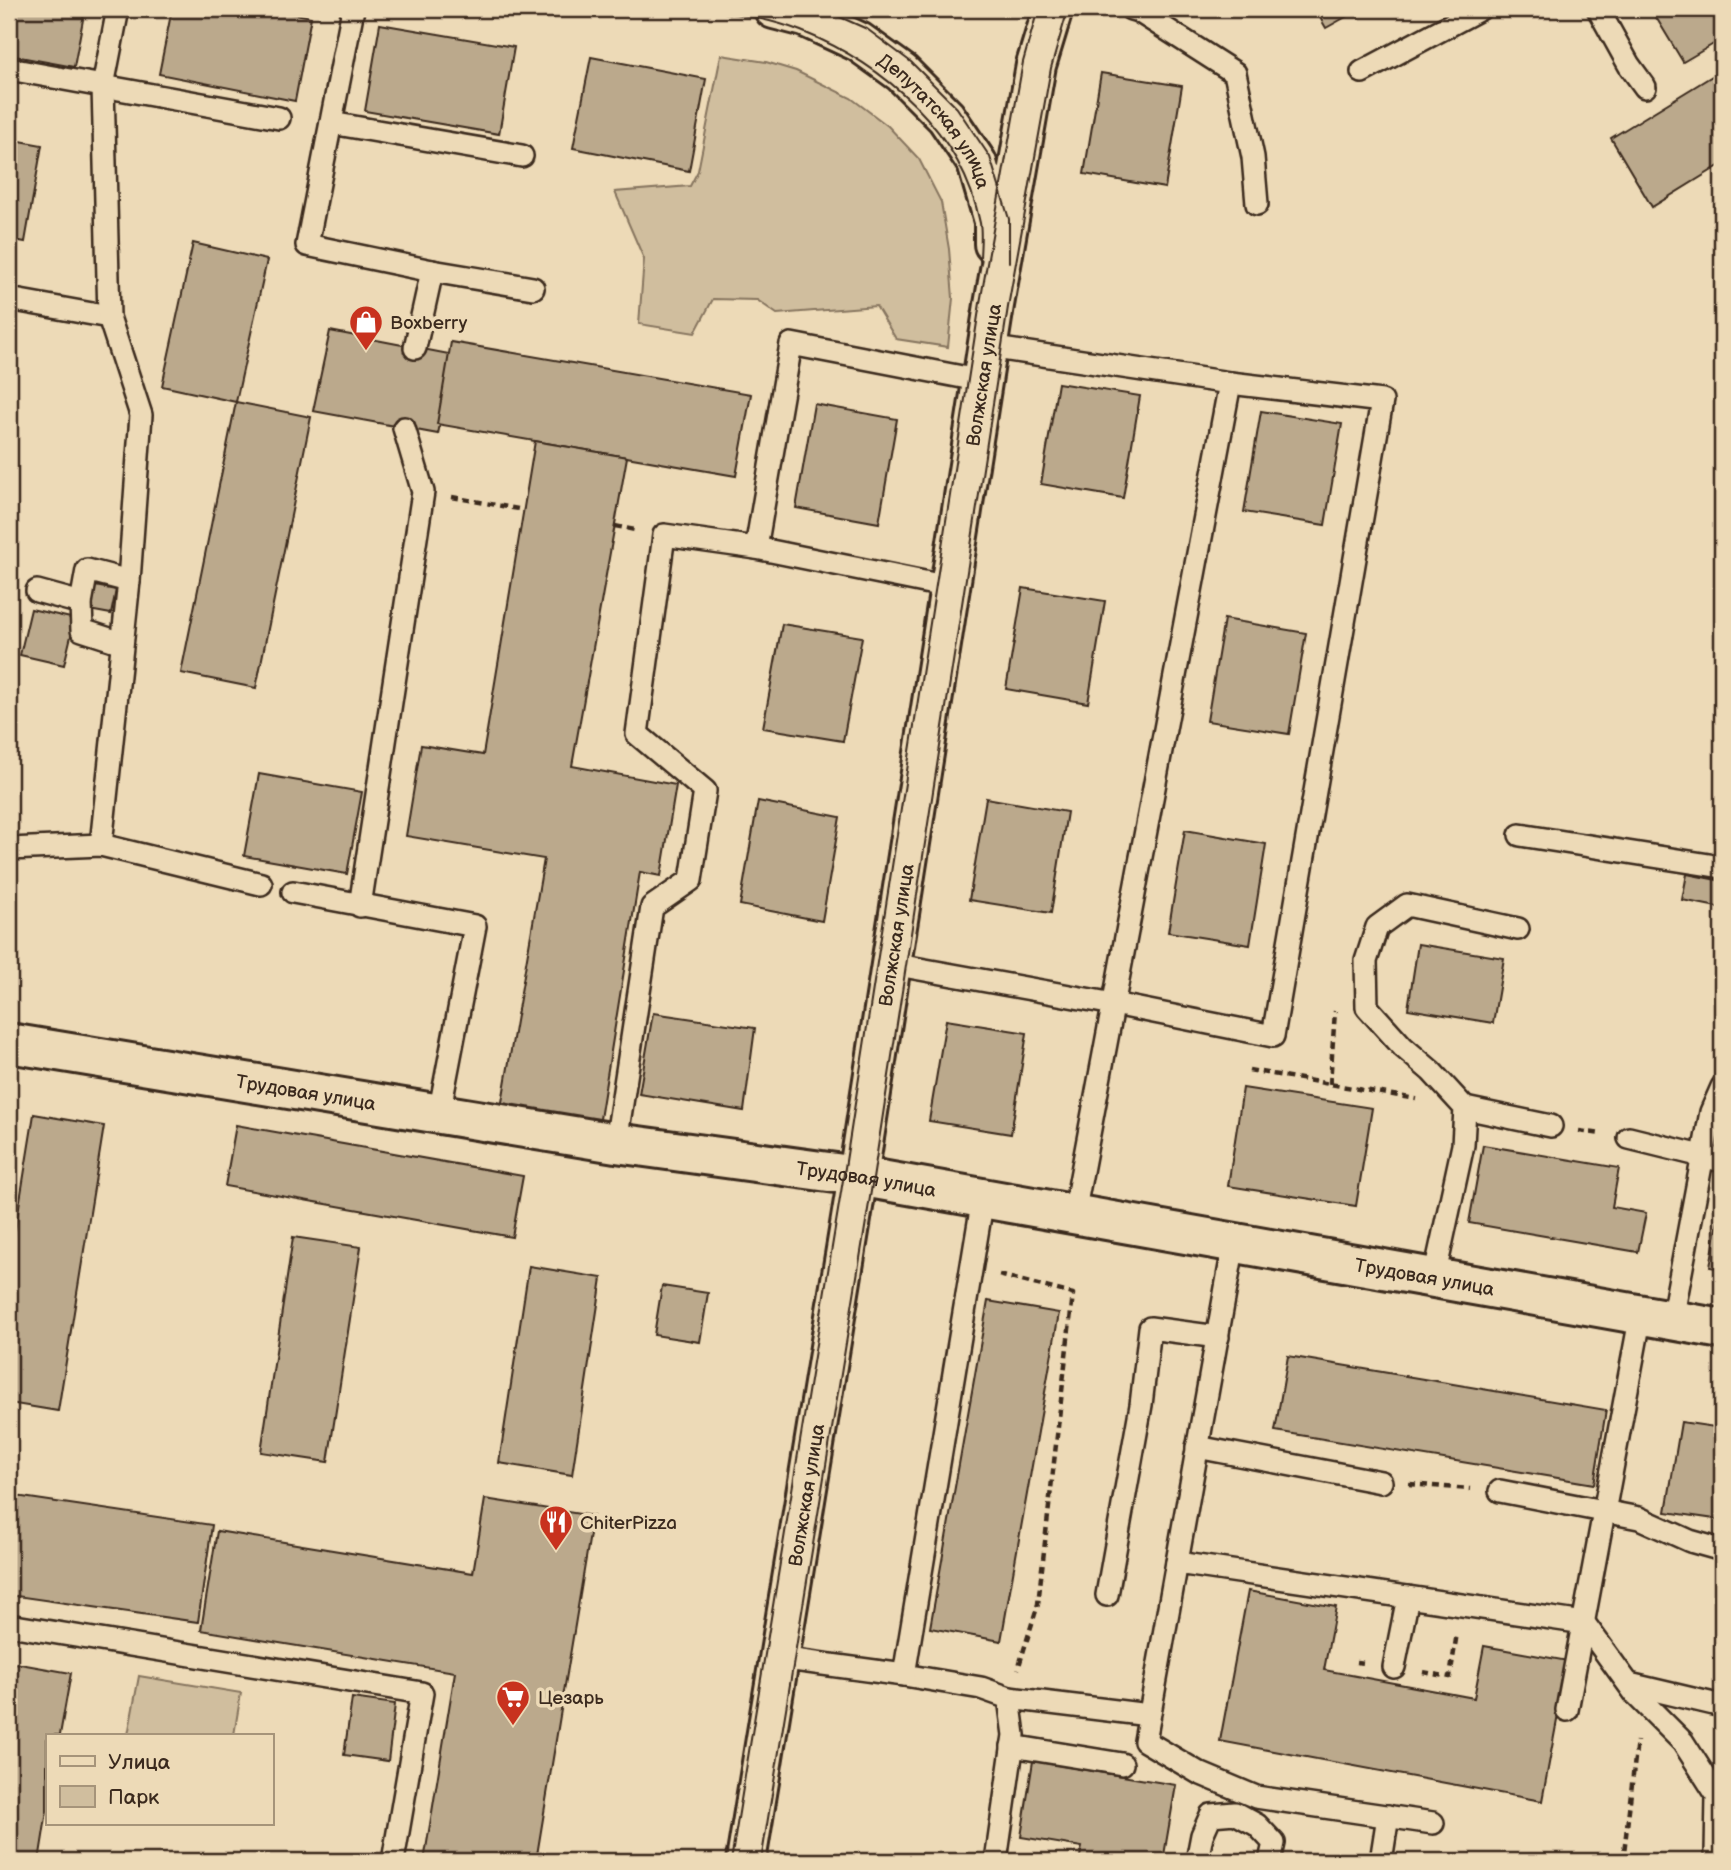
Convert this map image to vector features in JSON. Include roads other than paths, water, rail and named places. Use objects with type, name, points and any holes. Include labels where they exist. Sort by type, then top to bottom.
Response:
[{"type":"street","name":"Депутатская улица","points":[[774,9],[805,17],[859,42],[902,73],[946,117],[977,163],[994,221],[994,305]]},
{"type":"street","name":"Волжская улица","points":[[746,1861],[892,964],[994,305],[1036,65],[1053,9]]},
{"type":"street","name":"Трудовая улица","points":[[9,1044],[616,1143],[858,1176],[1722,1329]]},
{"type":"lane","points":[[102,845],[129,581],[141,415],[108,317],[103,86],[118,9]]},
{"type":"lane","points":[[353,9],[307,246],[533,288]]},
{"type":"lane","points":[[1131,9],[1235,74],[1253,157],[1256,204]]},
{"type":"lane","points":[[1362,72],[1480,9]]},
{"type":"lane","points":[[1598,9],[1629,65],[1645,87]]},
{"type":"lane","points":[[9,69],[279,118]]},
{"type":"lane","points":[[331,123],[522,156]]},
{"type":"lane","points":[[415,348],[432,271]]},
{"type":"lane","points":[[9,299],[108,317]]},
{"type":"lane","points":[[756,548],[791,344],[985,364],[1230,383],[1382,401],[1273,1037],[1114,1004],[892,964]]},
{"type":"lane","points":[[1074,1214],[1230,383]]},
{"type":"lane","points":[[360,906],[423,492],[404,428]]},
{"type":"lane","points":[[616,1143],[652,907],[691,880],[705,791],[637,734],[664,536],[756,548],[949,587]]},
{"type":"lane","points":[[122,643],[82,630],[81,603],[87,570],[129,581]]},
{"type":"lane","points":[[37,590],[81,603]]},
{"type":"lane","points":[[1520,835],[1722,867]]},
{"type":"lane","points":[[9,849],[102,845],[261,884]]},
{"type":"lane","points":[[293,892],[475,926],[439,1114]]},
{"type":"lane","points":[[1518,929],[1407,905],[1377,927],[1366,961],[1367,1007],[1402,1047],[1431,1071],[1465,1108],[1550,1126]]},
{"type":"lane","points":[[1567,1710],[1605,1511],[1657,1317],[1712,1159],[1711,1112],[1722,1087]]},
{"type":"lane","points":[[1434,1278],[1463,1145],[1465,1108]]},
{"type":"lane","points":[[1629,1138],[1712,1159]]},
{"type":"lane","points":[[904,1675],[983,1198]]},
{"type":"lane","points":[[1234,1243],[1145,1741],[1199,1773],[1256,1797],[1433,1823]]},
{"type":"lane","points":[[1107,1595],[1141,1405],[1150,1328],[1218,1337]]},
{"type":"lane","points":[[1197,1447],[1381,1482]]},
{"type":"lane","points":[[1500,1491],[1639,1518],[1690,1541],[1722,1550]]},
{"type":"lane","points":[[1177,1563],[1584,1623],[1637,1696],[1683,1742],[1717,1795],[1718,1856]]},
{"type":"lane","points":[[1394,1667],[1408,1597]]},
{"type":"lane","points":[[9,1625],[422,1693],[393,1861]]},
{"type":"lane","points":[[779,1658],[981,1688],[1009,1698],[1149,1715]]},
{"type":"lane","points":[[1629,1684],[1722,1706]]},
{"type":"lane","points":[[996,1861],[1014,1735],[1009,1698]]},
{"type":"lane","points":[[1012,1746],[1122,1764]]},
{"type":"lane","points":[[1197,1861],[1202,1835],[1211,1815],[1235,1813],[1257,1825],[1274,1843],[1270,1861]]},
{"type":"lane","points":[[1381,1861],[1388,1816]]},
{"type":"tram line","points":[[706,9],[778,23],[832,45],[889,82],[915,105],[956,159],[971,190],[980,223],[980,261]]},
{"type":"tram line","points":[[822,9],[867,29],[911,62],[957,108],[990,157],[1009,219],[1009,262]]},
{"type":"tram line","points":[[769,16],[805,17],[867,9]]},
{"type":"tram line","points":[[731,1861],[844,1174],[980,303],[1023,62],[1038,9]]},
{"type":"tram line","points":[[761,1861],[873,1179],[1008,307],[1051,68],[1068,9]]},
{"type":"place","name":"Boxberry","points":[[366,352]]},
{"type":"place","name":"ChiterPizza","points":[[556,1552]]},
{"type":"place","name":"Цезарь","points":[[513,1727]]}]
